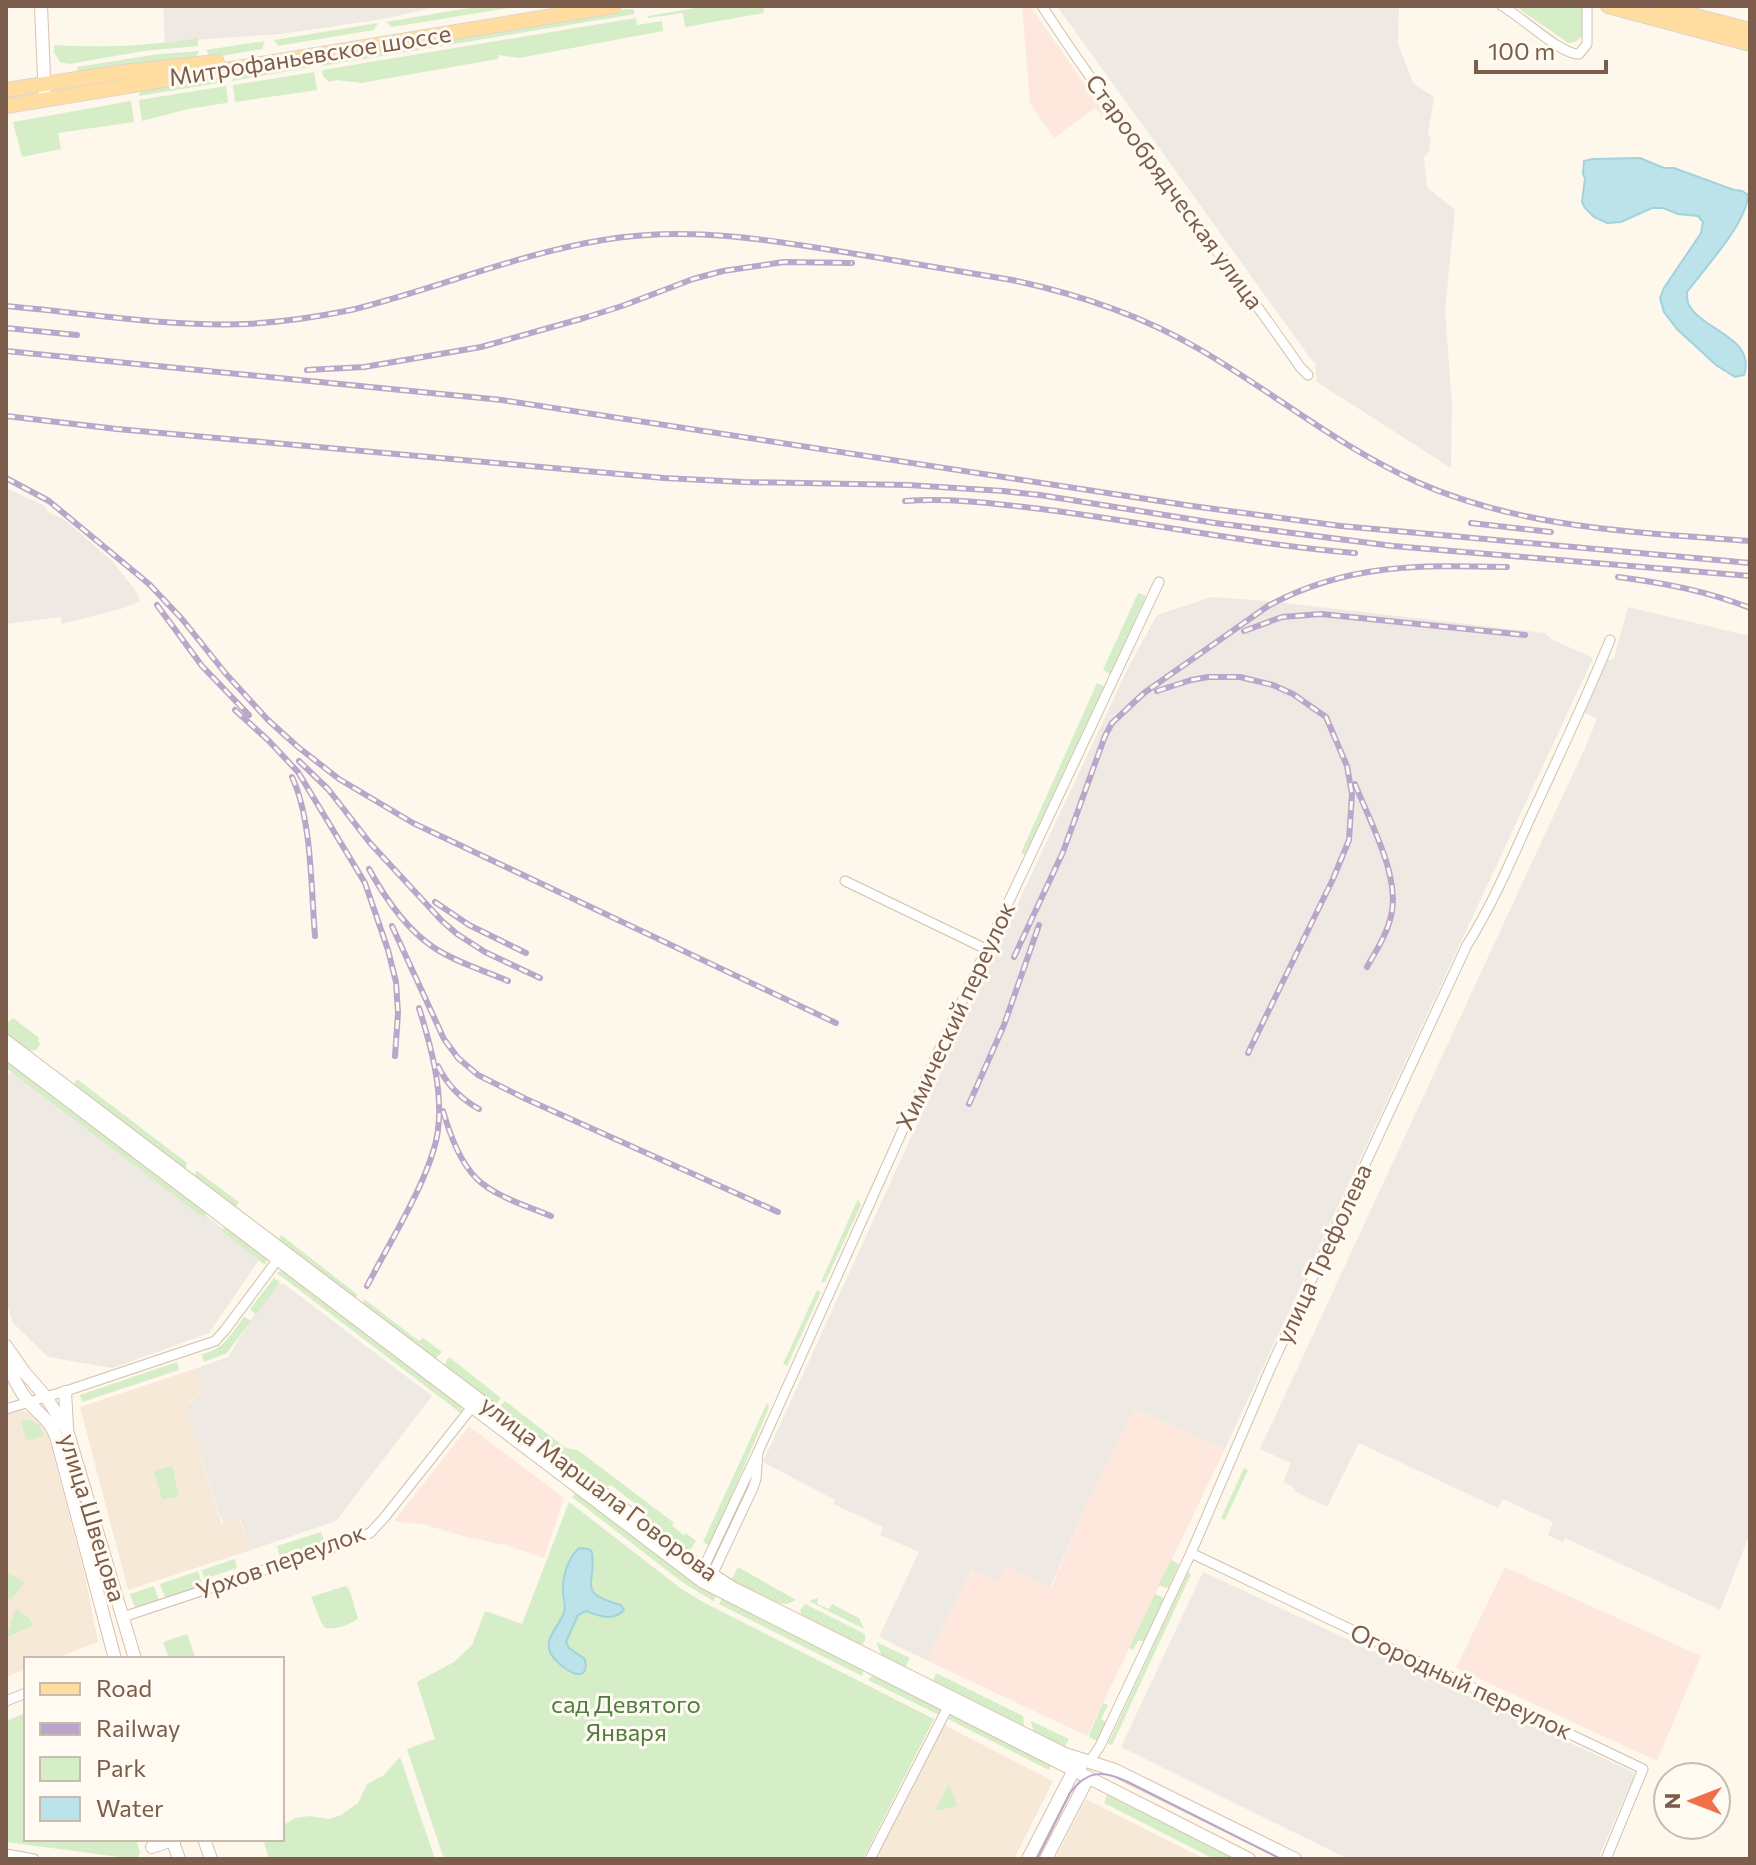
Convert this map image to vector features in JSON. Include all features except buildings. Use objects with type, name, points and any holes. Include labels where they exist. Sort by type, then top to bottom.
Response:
[{"type":"main road","name":"Митрофаньевское шоссе","points":[[6,90],[122,72],[204,65],[557,6]]},
{"type":"main road","name":"Митрофаньевское шоссе","points":[[6,106],[614,6]]},
{"type":"main road","points":[[1608,6],[1750,44]]},
{"type":"main road","points":[[1657,6],[1750,30]]},
{"type":"street","points":[[41,6],[45,100]]},
{"type":"street","name":"Старообрядческая улица","points":[[1042,6],[1094,83],[1308,375]]},
{"type":"street","points":[[1502,6],[1574,55],[1579,54],[1587,44],[1587,6]]},
{"type":"street","name":"Химический переулок","points":[[706,1575],[753,1488],[758,1452],[986,949],[1159,582]]},
{"type":"street","name":"улица Трефолева","points":[[1090,1761],[1102,1744],[1191,1553],[1270,1369],[1458,964],[1521,839],[1610,640]]},
{"type":"street","points":[[845,881],[986,949]]},
{"type":"street","name":"улица Маршала Говорова","points":[[6,1041],[280,1255],[706,1575],[951,1702],[1088,1778],[1249,1859]]},
{"type":"street","name":"улица Маршала Говорова","points":[[6,1053],[280,1255]]},
{"type":"street","points":[[6,1409],[215,1341],[280,1255]]},
{"type":"street","name":"улица Швецова","points":[[6,1346],[67,1430],[134,1655]]},
{"type":"street","name":"улица Швецова","points":[[6,1359],[29,1403],[51,1424],[56,1436],[113,1657]]},
{"type":"street","points":[[65,1392],[67,1430]]},
{"type":"street","name":"Урхов переулок","points":[[123,1617],[370,1533],[475,1403]]},
{"type":"street","name":"Огородный переулок","points":[[1191,1553],[1643,1769],[1606,1859]]},
{"type":"street","points":[[870,1859],[951,1702]]},
{"type":"street","name":"улица Маршала Говорова","points":[[951,1702],[1065,1754],[1115,1770],[1295,1859]]},
{"type":"street","points":[[1028,1859],[1074,1770],[1090,1761]]},
{"type":"street","points":[[1046,1859],[1088,1778]]},
{"type":"street","points":[[6,1854],[34,1859]]},
{"type":"shaded area","points":[[163,6],[441,6],[383,19],[281,34],[165,42]]},
{"type":"shaded area","points":[[1022,6],[1030,6],[1105,113],[1102,115],[1095,108],[1054,138],[1030,103]]},
{"type":"shaded area","points":[[1057,6],[1399,6],[1398,43],[1413,83],[1434,97],[1428,135],[1431,136],[1429,151],[1424,157],[1427,187],[1455,210],[1445,310],[1452,405],[1451,468],[1317,382],[1315,362]]},
{"type":"shaded area","points":[[6,488],[45,506],[48,512],[65,520],[112,561],[140,601],[62,624],[60,617],[6,624]]},
{"type":"shaded area","points":[[1212,597],[1545,633],[1551,639],[1593,658],[1225,1449],[1134,1409],[1050,1588],[1005,1566],[998,1582],[972,1569],[926,1660],[879,1637],[919,1552],[880,1535],[883,1527],[833,1504],[835,1500],[763,1462],[1128,668],[1157,615]]},
{"type":"shaded area","points":[[1628,607],[1750,636],[1750,1533],[1720,1610],[1565,1538],[1563,1542],[1548,1535],[1553,1522],[1503,1499],[1498,1508],[1359,1443],[1327,1507],[1283,1482],[1291,1463],[1260,1449],[1585,748],[1597,719],[1584,712],[1606,660],[1614,659]]},
{"type":"shaded area","points":[[15,1071],[261,1257],[209,1333],[113,1368],[48,1357],[13,1323],[6,1300],[6,1075]]},
{"type":"shaded area","points":[[284,1284],[432,1396],[336,1521],[251,1550],[240,1518],[224,1522],[220,1517],[186,1406],[202,1394],[194,1369],[228,1357],[273,1285]]},
{"type":"shaded area","points":[[194,1369],[202,1394],[186,1406],[221,1523],[239,1518],[251,1550],[128,1590],[80,1407]]},
{"type":"shaded area","points":[[1134,1409],[1225,1449],[1087,1736],[926,1660],[972,1569],[1005,1566],[1051,1588],[1085,1508]]},
{"type":"shaded area","points":[[22,1410],[36,1416],[46,1427],[85,1576],[98,1642],[59,1657],[24,1657],[24,1670],[6,1677],[6,1414]]},
{"type":"shaded area","points":[[469,1426],[564,1498],[544,1558],[425,1525],[394,1521]]},
{"type":"shaded area","points":[[1505,1567],[1701,1656],[1657,1761],[1456,1668]]},
{"type":"shaded area","points":[[1203,1572],[1635,1773],[1598,1859],[1348,1859],[1121,1747]]},
{"type":"shaded area","points":[[942,1724],[1053,1781],[1014,1859],[874,1859]]},
{"type":"shaded area","points":[[1086,1799],[1204,1859],[1055,1859]]},
{"type":"green space","points":[[481,6],[520,6],[392,27],[386,22]]},
{"type":"green space","points":[[707,6],[763,7],[764,13],[685,27],[683,13],[648,18],[648,16]]},
{"type":"green space","points":[[1515,6],[1582,6],[1582,35],[1575,42],[1568,43]]},
{"type":"green space","points":[[633,9],[635,14],[322,66],[326,60]]},
{"type":"green space","points":[[636,18],[637,25],[662,21],[663,31],[519,58],[499,55],[498,59],[361,83],[329,82],[323,76],[322,70]]},
{"type":"green space","points":[[378,23],[374,30],[278,46],[274,40]]},
{"type":"green space","points":[[198,38],[198,46],[144,51],[69,64],[60,62],[54,52],[54,45],[126,46]]},
{"type":"green space","points":[[265,41],[262,49],[211,58],[206,50]]},
{"type":"green space","points":[[199,51],[195,60],[78,73],[77,67],[159,54]]},
{"type":"green space","points":[[309,62],[313,67],[232,81],[234,75]]},
{"type":"green space","points":[[314,72],[317,90],[235,102],[233,85]]},
{"type":"green space","points":[[222,77],[225,82],[139,96],[140,91]]},
{"type":"green space","points":[[226,86],[226,103],[142,121],[139,100]]},
{"type":"green space","points":[[131,101],[134,122],[58,133],[61,149],[22,157],[13,122]]},
{"type":"green space","points":[[1138,593],[1146,596],[1110,674],[1103,670]]},
{"type":"green space","points":[[1097,683],[1104,686],[1025,854],[1021,853]]},
{"type":"green space","points":[[13,1018],[39,1038],[38,1042],[41,1043],[36,1050],[29,1051],[6,1034],[6,1024]]},
{"type":"green space","points":[[6,1058],[207,1211],[204,1218],[6,1068]]},
{"type":"green space","points":[[77,1079],[187,1163],[186,1169],[73,1086]]},
{"type":"green space","points":[[197,1171],[239,1202],[234,1208],[193,1177]]},
{"type":"green space","points":[[858,1199],[861,1205],[825,1282],[821,1282]]},
{"type":"green space","points":[[226,1225],[268,1257],[265,1265],[222,1231]]},
{"type":"green space","points":[[281,1235],[358,1295],[353,1299],[278,1242]]},
{"type":"green space","points":[[283,1269],[462,1406],[462,1414],[277,1273]]},
{"type":"green space","points":[[274,1278],[280,1282],[256,1315],[250,1309]]},
{"type":"green space","points":[[817,1290],[821,1292],[787,1366],[783,1364]]},
{"type":"green space","points":[[364,1299],[419,1341],[423,1338],[442,1352],[434,1360],[362,1305]]},
{"type":"green space","points":[[244,1317],[251,1321],[227,1353],[204,1362],[202,1354],[221,1345]]},
{"type":"green space","points":[[449,1357],[501,1398],[495,1406],[443,1367]]},
{"type":"green space","points":[[177,1362],[179,1370],[82,1402],[80,1395]]},
{"type":"green space","points":[[505,1401],[566,1448],[578,1450],[674,1523],[672,1526],[696,1541],[689,1552],[644,1520],[646,1512],[611,1485],[603,1488],[498,1409]]},
{"type":"green space","points":[[767,1403],[768,1410],[710,1546],[703,1542]]},
{"type":"green space","points":[[29,1419],[39,1425],[44,1436],[26,1441],[21,1421]]},
{"type":"green space","points":[[172,1466],[179,1496],[162,1500],[154,1471]]},
{"type":"green space","points":[[1244,1468],[1248,1470],[1225,1520],[1221,1518]]},
{"type":"green space","points":[[576,1492],[717,1595],[713,1601],[682,1582],[572,1497]]},
{"type":"green space","name":"сад Девятого Января","points":[[569,1502],[703,1602],[934,1719],[863,1859],[444,1859],[407,1749],[435,1739],[417,1682],[454,1662],[472,1645],[485,1611],[522,1624]]},
{"type":"green space","points":[[321,1532],[326,1546],[281,1561],[277,1546]]},
{"type":"green space","points":[[235,1559],[237,1568],[204,1579],[202,1570]]},
{"type":"green space","points":[[1171,1560],[1179,1564],[1166,1588],[1158,1585]]},
{"type":"green space","points":[[738,1567],[796,1600],[787,1604],[778,1603],[731,1581]]},
{"type":"green space","points":[[198,1571],[201,1586],[165,1597],[160,1584]]},
{"type":"green space","points":[[1188,1572],[1191,1574],[1112,1745],[1108,1744]]},
{"type":"green space","points":[[6,1574],[25,1582],[11,1600],[6,1596]]},
{"type":"green space","points":[[154,1586],[159,1601],[137,1608],[134,1606],[130,1594]]},
{"type":"green space","points":[[345,1586],[349,1589],[358,1618],[342,1626],[325,1628],[311,1597]]},
{"type":"green space","points":[[1155,1594],[1164,1598],[1144,1641],[1138,1641],[1133,1650],[1129,1648]]},
{"type":"green space","points":[[722,1598],[864,1668],[862,1676],[719,1604]]},
{"type":"green space","points":[[818,1598],[817,1604],[829,1609],[832,1604],[859,1618],[864,1629],[809,1601]]},
{"type":"green space","points":[[805,1604],[865,1634],[863,1644],[859,1645],[802,1616],[800,1610]]},
{"type":"green space","points":[[15,1608],[30,1619],[33,1626],[7,1637]]},
{"type":"green space","points":[[187,1634],[195,1657],[168,1657],[163,1642]]},
{"type":"green space","points":[[876,1642],[910,1658],[906,1666],[882,1656]]},
{"type":"green space","points":[[936,1673],[1023,1716],[1024,1725],[1021,1727],[933,1682]]},
{"type":"green space","points":[[874,1674],[941,1707],[939,1715],[868,1680]]},
{"type":"green space","points":[[1103,1703],[1108,1705],[1101,1719],[1106,1722],[1097,1741],[1089,1735]]},
{"type":"green space","points":[[952,1713],[1052,1764],[1049,1770],[948,1719]]},
{"type":"green space","points":[[24,1714],[24,1841],[137,1841],[138,1857],[134,1859],[6,1842],[6,1721]]},
{"type":"green space","points":[[1031,1721],[1069,1739],[1065,1746],[1034,1733]]},
{"type":"green space","points":[[400,1757],[435,1859],[269,1859],[264,1841],[284,1841],[284,1825],[295,1818],[310,1816],[329,1819],[341,1815],[358,1803],[367,1784],[384,1775]]},
{"type":"green space","points":[[949,1784],[957,1806],[935,1811]]},
{"type":"green space","points":[[1107,1795],[1234,1859],[1214,1859],[1104,1803]]},
{"type":"water","points":[[1640,158],[1748,195],[1733,232],[1687,292],[1688,304],[1696,314],[1736,343],[1746,362],[1744,375],[1735,377],[1716,365],[1677,329],[1664,312],[1660,298],[1664,288],[1701,233],[1703,222],[1698,216],[1652,208],[1621,222],[1607,223],[1594,217],[1582,202],[1584,161]]},
{"type":"water","points":[[579,1548],[592,1552],[593,1591],[607,1601],[621,1605],[624,1610],[611,1617],[586,1611],[578,1615],[566,1642],[569,1648],[585,1659],[583,1673],[578,1674],[565,1669],[553,1658],[549,1641],[565,1610],[563,1588],[566,1569]]},
{"type":"tram line","points":[[1037,1859],[1070,1793],[1076,1785],[1096,1774],[1111,1775],[1128,1782],[1281,1859]]},
{"type":"railway","points":[[6,306],[157,321],[260,323],[351,310],[539,254],[603,240],[697,234],[788,243],[1012,280],[1108,307],[1155,326],[1199,349],[1360,452],[1417,482],[1457,498],[1498,510],[1581,526],[1750,541]]},
{"type":"railway","points":[[307,370],[364,367],[481,347],[584,318],[723,271],[784,262],[852,263]]},
{"type":"railway","points":[[6,328],[77,335]]},
{"type":"railway","points":[[6,351],[502,400],[1341,526],[1750,563]]},
{"type":"railway","points":[[6,416],[117,429],[664,478],[1003,491],[1393,546],[1750,576]]},
{"type":"railway","points":[[6,478],[49,501],[149,584],[268,720],[339,779],[413,823],[836,1023]]},
{"type":"railway","points":[[905,501],[1017,506],[1355,553]]},
{"type":"railway","points":[[1471,523],[1551,532]]},
{"type":"railway","points":[[1014,957],[1063,852],[1105,736],[1112,723],[1144,693],[1268,606],[1326,581],[1414,567],[1507,567]]},
{"type":"railway","points":[[1618,577],[1685,588],[1750,608]]},
{"type":"railway","points":[[157,605],[202,666],[249,715]]},
{"type":"railway","points":[[1244,631],[1282,617],[1321,614],[1525,635]]},
{"type":"railway","points":[[1157,691],[1208,677],[1240,677],[1273,685],[1293,694],[1326,717],[1347,766],[1352,794],[1349,840],[1248,1053]]},
{"type":"railway","points":[[235,710],[298,772],[365,883],[396,982],[398,1013],[395,1056]]},
{"type":"railway","points":[[299,761],[328,789],[370,843],[442,921],[485,952],[540,978]]},
{"type":"railway","points":[[292,777],[307,833],[315,936]]},
{"type":"railway","points":[[1355,784],[1382,849],[1392,884],[1391,916],[1367,967]]},
{"type":"railway","points":[[369,869],[396,912],[413,931],[450,957],[508,981]]},
{"type":"railway","points":[[435,902],[469,925],[526,953]]},
{"type":"railway","points":[[969,1104],[1004,1025],[1039,925]]},
{"type":"railway","points":[[392,926],[444,1039],[458,1058],[478,1075],[778,1212]]},
{"type":"railway","points":[[367,1286],[419,1188],[438,1130],[437,1084],[419,1008]]},
{"type":"railway","points":[[438,1066],[455,1091],[479,1109]]},
{"type":"railway","points":[[443,1111],[460,1156],[477,1179],[502,1196],[551,1216]]}]
